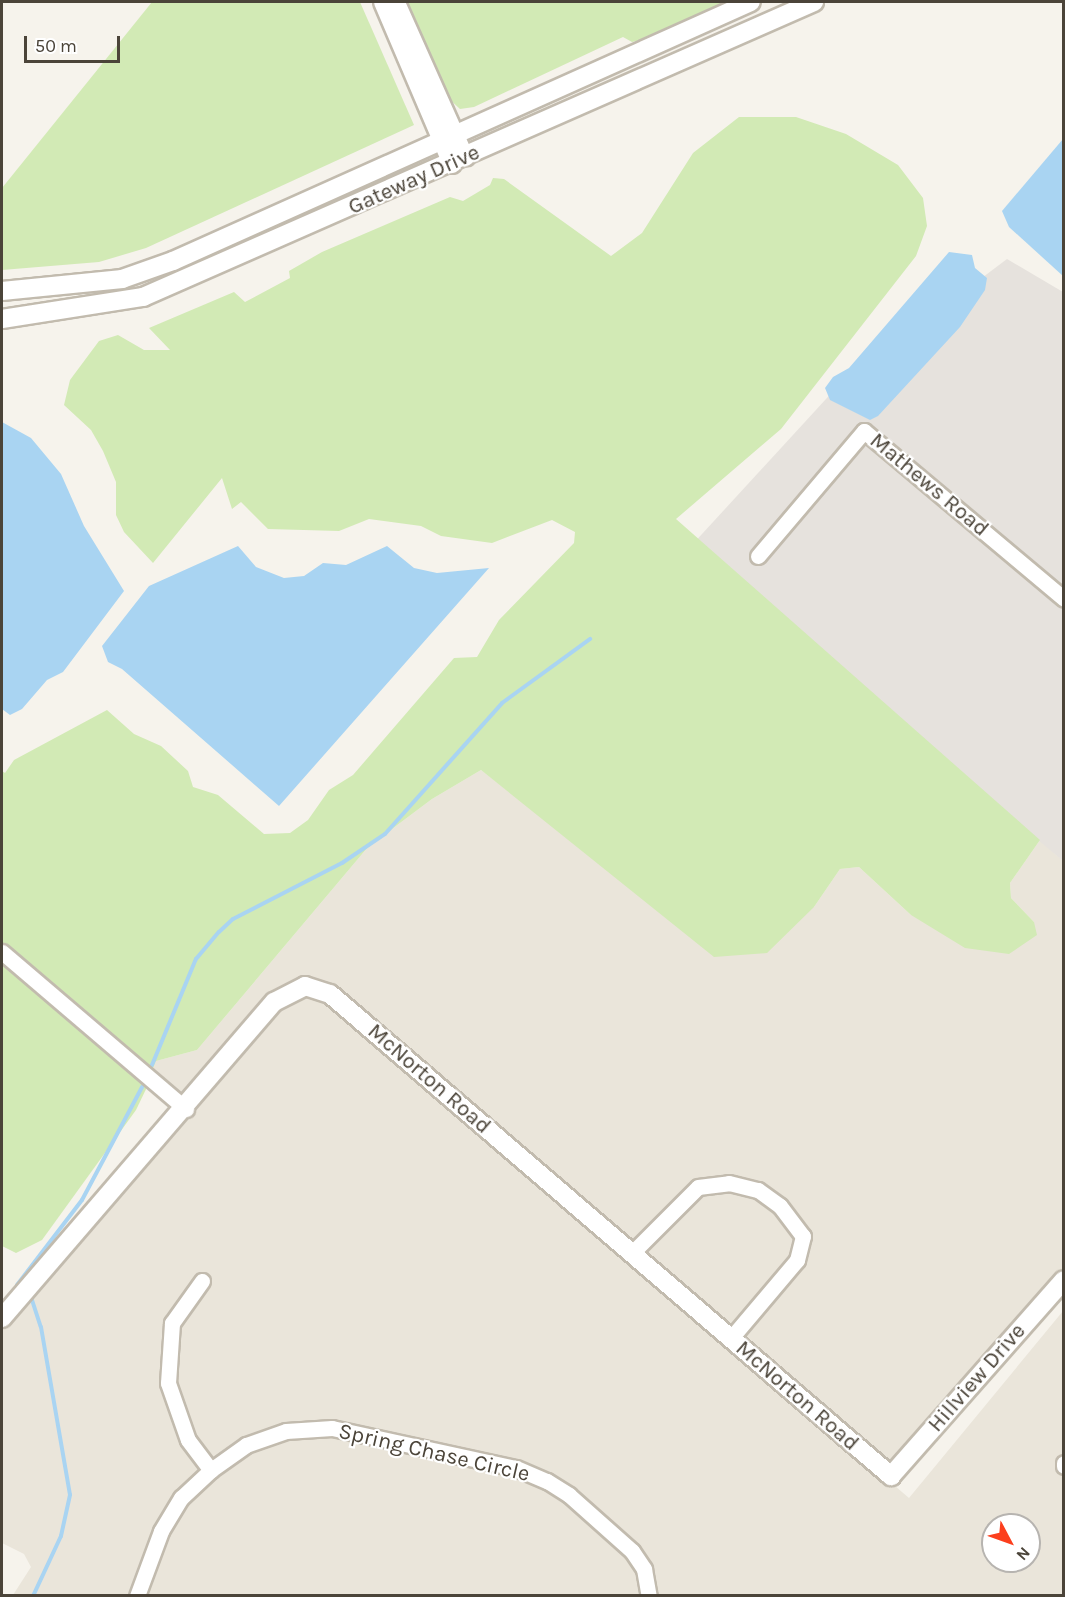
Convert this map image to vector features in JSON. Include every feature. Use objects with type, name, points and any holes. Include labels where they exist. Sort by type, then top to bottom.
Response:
[{"type":"street","points":[[383,2],[459,160]]},
{"type":"street","points":[[397,2],[448,136]]},
{"type":"street","name":"Gateway Drive","points":[[2,291],[122,279],[172,261],[751,2]]},
{"type":"street","name":"Gateway Drive","points":[[2,319],[143,297],[814,2]]},
{"type":"street","points":[[75,282],[76,306]]},
{"type":"street","name":"Mathews Road","points":[[758,556],[864,431],[1064,599]]},
{"type":"street","points":[[2,952],[186,1108]]},
{"type":"street","name":"McNorton Road","points":[[2,1318],[186,1108],[274,1002],[292,990],[316,988],[330,994],[891,1476]]},
{"type":"street","points":[[632,1253],[698,1187],[729,1183],[758,1190],[780,1206],[803,1236],[797,1260],[730,1338]]},
{"type":"street","name":"Hillview Drive","points":[[891,1476],[1064,1280]]},
{"type":"street","points":[[202,1281],[172,1323],[168,1383],[188,1440],[211,1470]]},
{"type":"street","name":"Spring Chase Circle","points":[[137,1596],[161,1532],[181,1498],[211,1470],[246,1445],[286,1431],[323,1428],[343,1428],[516,1468],[569,1495],[632,1551],[644,1569],[649,1596]]},
{"type":"shaded area","points":[[1007,259],[1063,292],[1063,861],[691,546],[837,387]]},
{"type":"shaded area","points":[[481,770],[550,823],[814,907],[840,869],[859,867],[911,915],[1034,922],[1011,898],[1010,883],[1040,840],[1063,861],[1063,1269],[890,1466],[740,1338],[804,1262],[810,1238],[809,1232],[727,1176],[692,1182],[630,1243],[303,979],[268,998],[184,1099],[152,1071],[156,1061],[197,1050],[368,847],[432,799]]},
{"type":"shaded area","points":[[306,993],[327,1000],[909,1498],[1063,1311],[1063,1595],[656,1595],[649,1566],[517,1462],[342,1421],[283,1425],[243,1439],[212,1460],[194,1437],[175,1383],[179,1326],[211,1280],[200,1272],[165,1321],[161,1382],[201,1468],[175,1494],[155,1527],[129,1595],[13,1595],[31,1567],[24,1554],[2,1543],[2,1330],[279,1008]]},
{"type":"shaded area","points":[[729,1190],[755,1196],[775,1211],[796,1236],[791,1256],[729,1328],[642,1253],[702,1193]]},
{"type":"shaded area","points":[[344,1434],[514,1475],[544,1487],[566,1500],[627,1555],[637,1571],[642,1596],[145,1596],[168,1535],[187,1503],[216,1475],[250,1452],[289,1438]]},
{"type":"green space","points":[[152,2],[360,2],[414,125],[146,248],[99,262],[2,270],[2,188]]},
{"type":"green space","points":[[405,2],[728,2],[646,39],[632,42],[623,37],[474,107],[460,109],[447,97]]},
{"type":"green space","points":[[739,117],[796,117],[846,134],[898,165],[923,198],[927,226],[916,256],[781,429],[676,519],[1040,840],[1010,883],[1011,898],[1034,922],[1037,935],[1009,954],[965,948],[911,915],[859,867],[840,869],[814,907],[767,953],[714,957],[481,770],[432,799],[368,847],[197,1050],[156,1061],[152,1071],[2,943],[2,771],[5,773],[14,760],[107,710],[134,734],[161,746],[188,771],[193,787],[218,795],[264,834],[290,833],[308,820],[329,790],[353,775],[454,658],[477,657],[499,620],[574,543],[575,532],[552,520],[492,543],[441,536],[421,526],[369,519],[339,531],[268,529],[241,502],[232,509],[222,478],[153,563],[124,532],[116,515],[116,482],[103,451],[91,430],[64,405],[70,380],[99,341],[118,335],[144,350],[170,350],[149,328],[234,292],[245,302],[290,278],[289,271],[322,252],[450,197],[463,201],[490,185],[493,178],[504,179],[611,256],[642,233],[693,153]]},
{"type":"green space","points":[[2,961],[148,1085],[136,1110],[42,1240],[16,1253],[2,1246]]},
{"type":"water","points":[[1063,139],[1063,276],[1009,227],[1002,211]]},
{"type":"water","points":[[949,252],[972,255],[975,268],[987,278],[985,290],[960,327],[878,416],[870,420],[830,400],[825,388],[833,377],[849,368]]},
{"type":"water","points":[[2,422],[31,438],[61,474],[84,526],[124,591],[63,672],[47,680],[22,709],[10,715],[2,709]]},
{"type":"water","points":[[238,546],[256,567],[284,578],[304,576],[323,563],[346,565],[387,546],[414,568],[437,573],[489,568],[279,806],[122,669],[108,662],[102,646],[149,586]]},
{"type":"waterway","points":[[152,1065],[196,959],[219,932],[233,919],[342,863],[385,834],[502,703],[590,639]]},
{"type":"waterway","points":[[17,1285],[82,1200],[142,1087]]},
{"type":"waterway","points":[[32,1300],[41,1327],[70,1495],[61,1536],[33,1596]]}]
